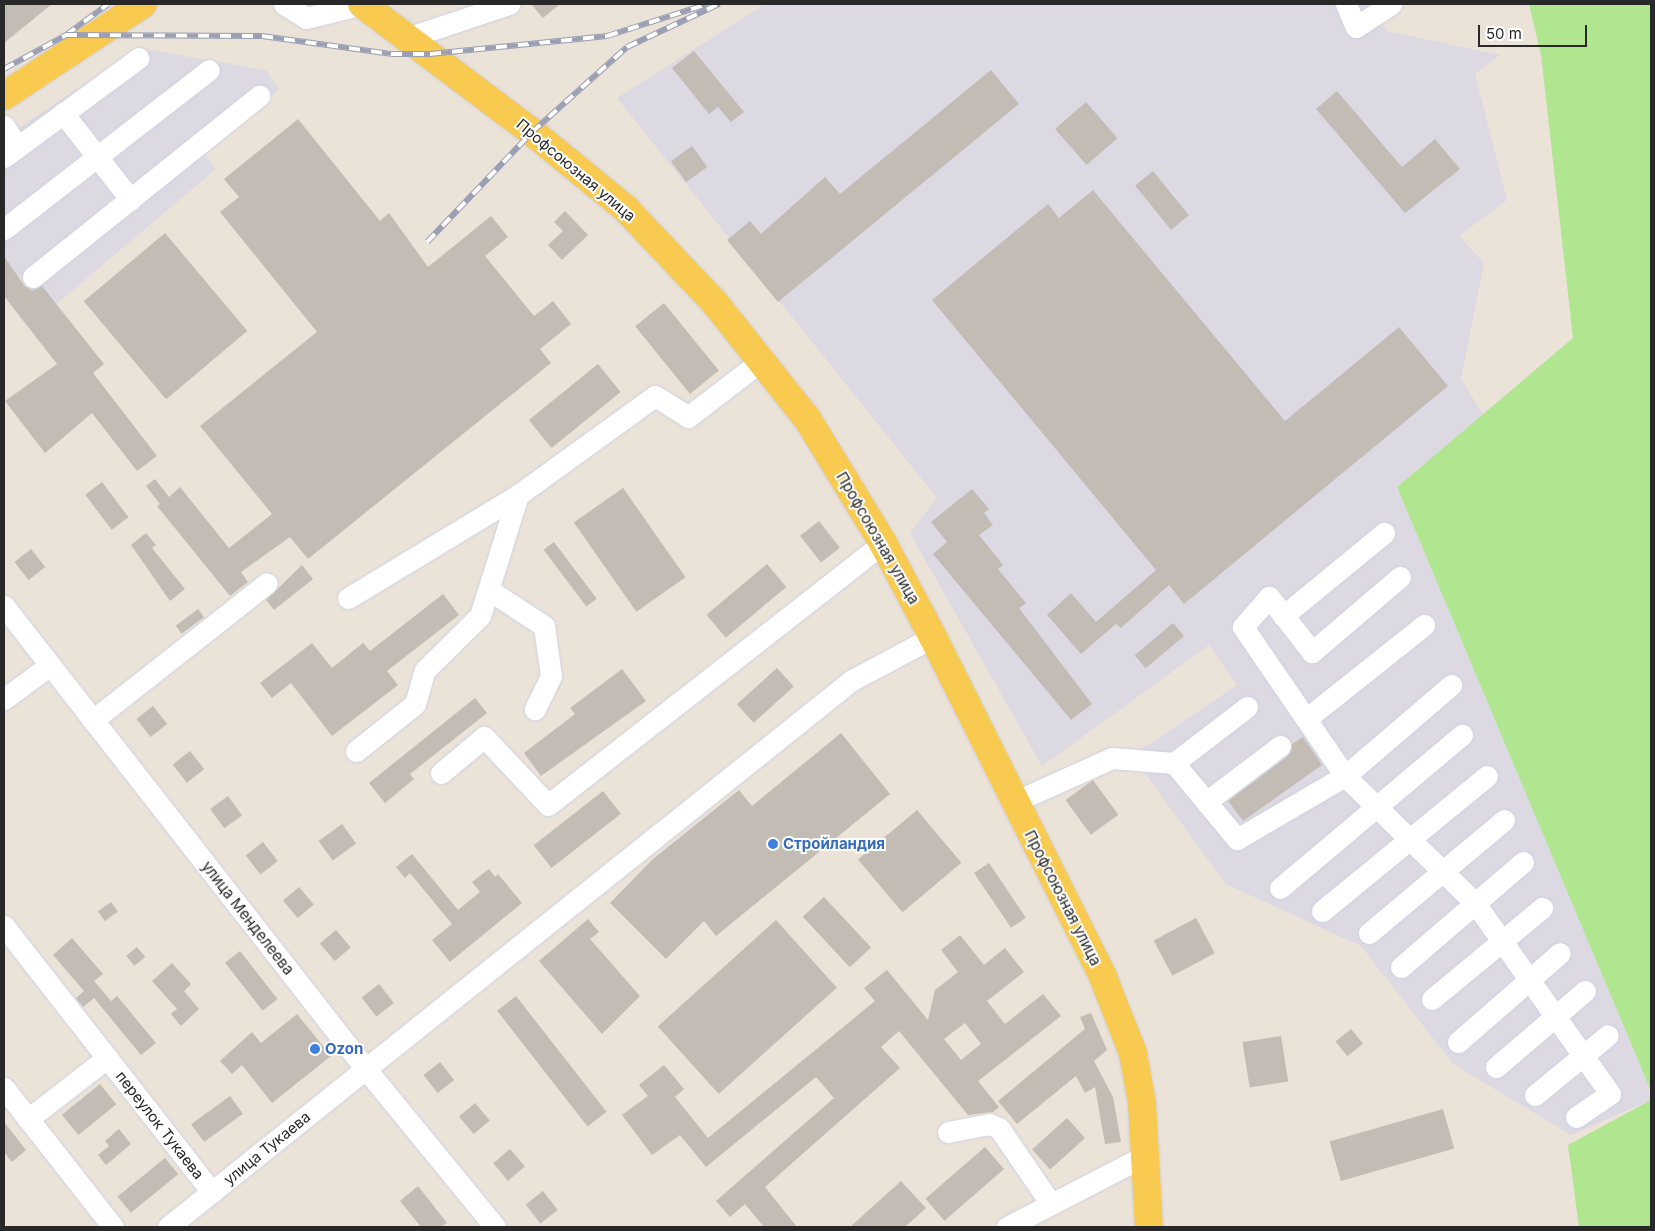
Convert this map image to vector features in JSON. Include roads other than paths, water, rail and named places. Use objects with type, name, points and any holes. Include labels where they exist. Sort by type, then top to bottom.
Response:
[{"type":"main road","points":[[4,96],[143,4]]},
{"type":"main road","name":"Профсоюзная улица","points":[[362,4],[626,208],[716,303],[808,420],[883,544],[933,637],[1103,977],[1133,1053],[1146,1155],[1149,1227]]},
{"type":"street","points":[[284,4],[306,18],[362,4]]},
{"type":"street","points":[[407,38],[509,4]]},
{"type":"street","points":[[1346,4],[1356,27],[1391,4]]},
{"type":"street","points":[[4,126],[11,152],[139,58]]},
{"type":"street","points":[[4,229],[209,70]]},
{"type":"street","points":[[33,277],[258,96]]},
{"type":"street","points":[[64,113],[131,200]]},
{"type":"street","points":[[348,598],[518,495],[655,396],[688,417],[762,361]]},
{"type":"street","points":[[356,751],[415,704],[425,670],[480,616],[518,495]]},
{"type":"street","points":[[1284,616],[1384,533]]},
{"type":"street","points":[[441,773],[484,737],[548,805],[883,544]]},
{"type":"street","points":[[1400,577],[1312,652],[1269,597],[1243,627],[1345,776],[1475,903],[1610,1094],[1576,1118]]},
{"type":"street","points":[[93,720],[267,584]]},
{"type":"street","points":[[489,590],[544,626],[551,676],[535,709]]},
{"type":"street","name":"улица Менделеева","points":[[4,606],[365,1068],[495,1227]]},
{"type":"street","points":[[1306,719],[1424,625]]},
{"type":"street","name":"улица Тукаева","points":[[168,1227],[852,680],[933,637]]},
{"type":"street","points":[[4,699],[50,665]]},
{"type":"street","points":[[1174,763],[1237,839],[1345,776],[1451,685]]},
{"type":"street","points":[[1014,802],[1112,758],[1174,763],[1247,707]]},
{"type":"street","points":[[1280,888],[1462,735]]},
{"type":"street","points":[[1206,802],[1280,746]]},
{"type":"street","points":[[1322,911],[1487,776]]},
{"type":"street","points":[[1369,933],[1504,820]]},
{"type":"street","points":[[1401,967],[1523,862]]},
{"type":"street","points":[[1432,999],[1542,908]]},
{"type":"street","name":"переулок Тукаева","points":[[4,926],[212,1192]]},
{"type":"street","points":[[1458,1042],[1560,953]]},
{"type":"street","points":[[1496,1067],[1585,991]]},
{"type":"street","points":[[1535,1095],[1608,1035]]},
{"type":"street","name":"переулок Тукаева","points":[[28,1120],[107,1058]]},
{"type":"street","points":[[4,1088],[113,1227]]},
{"type":"street","points":[[948,1132],[989,1124],[999,1128],[1051,1204]]},
{"type":"street","points":[[1007,1227],[1146,1155]]},
{"type":"railway","points":[[66,35],[108,4]]},
{"type":"railway","points":[[4,69],[66,35],[262,36],[391,54],[430,54],[607,36],[707,4]]},
{"type":"railway","points":[[427,242],[532,132],[627,47],[719,4]]},
{"type":"place","name":"Стройландия","points":[[773,844]]},
{"type":"place","name":"Ozon","points":[[315,1049]]}]
